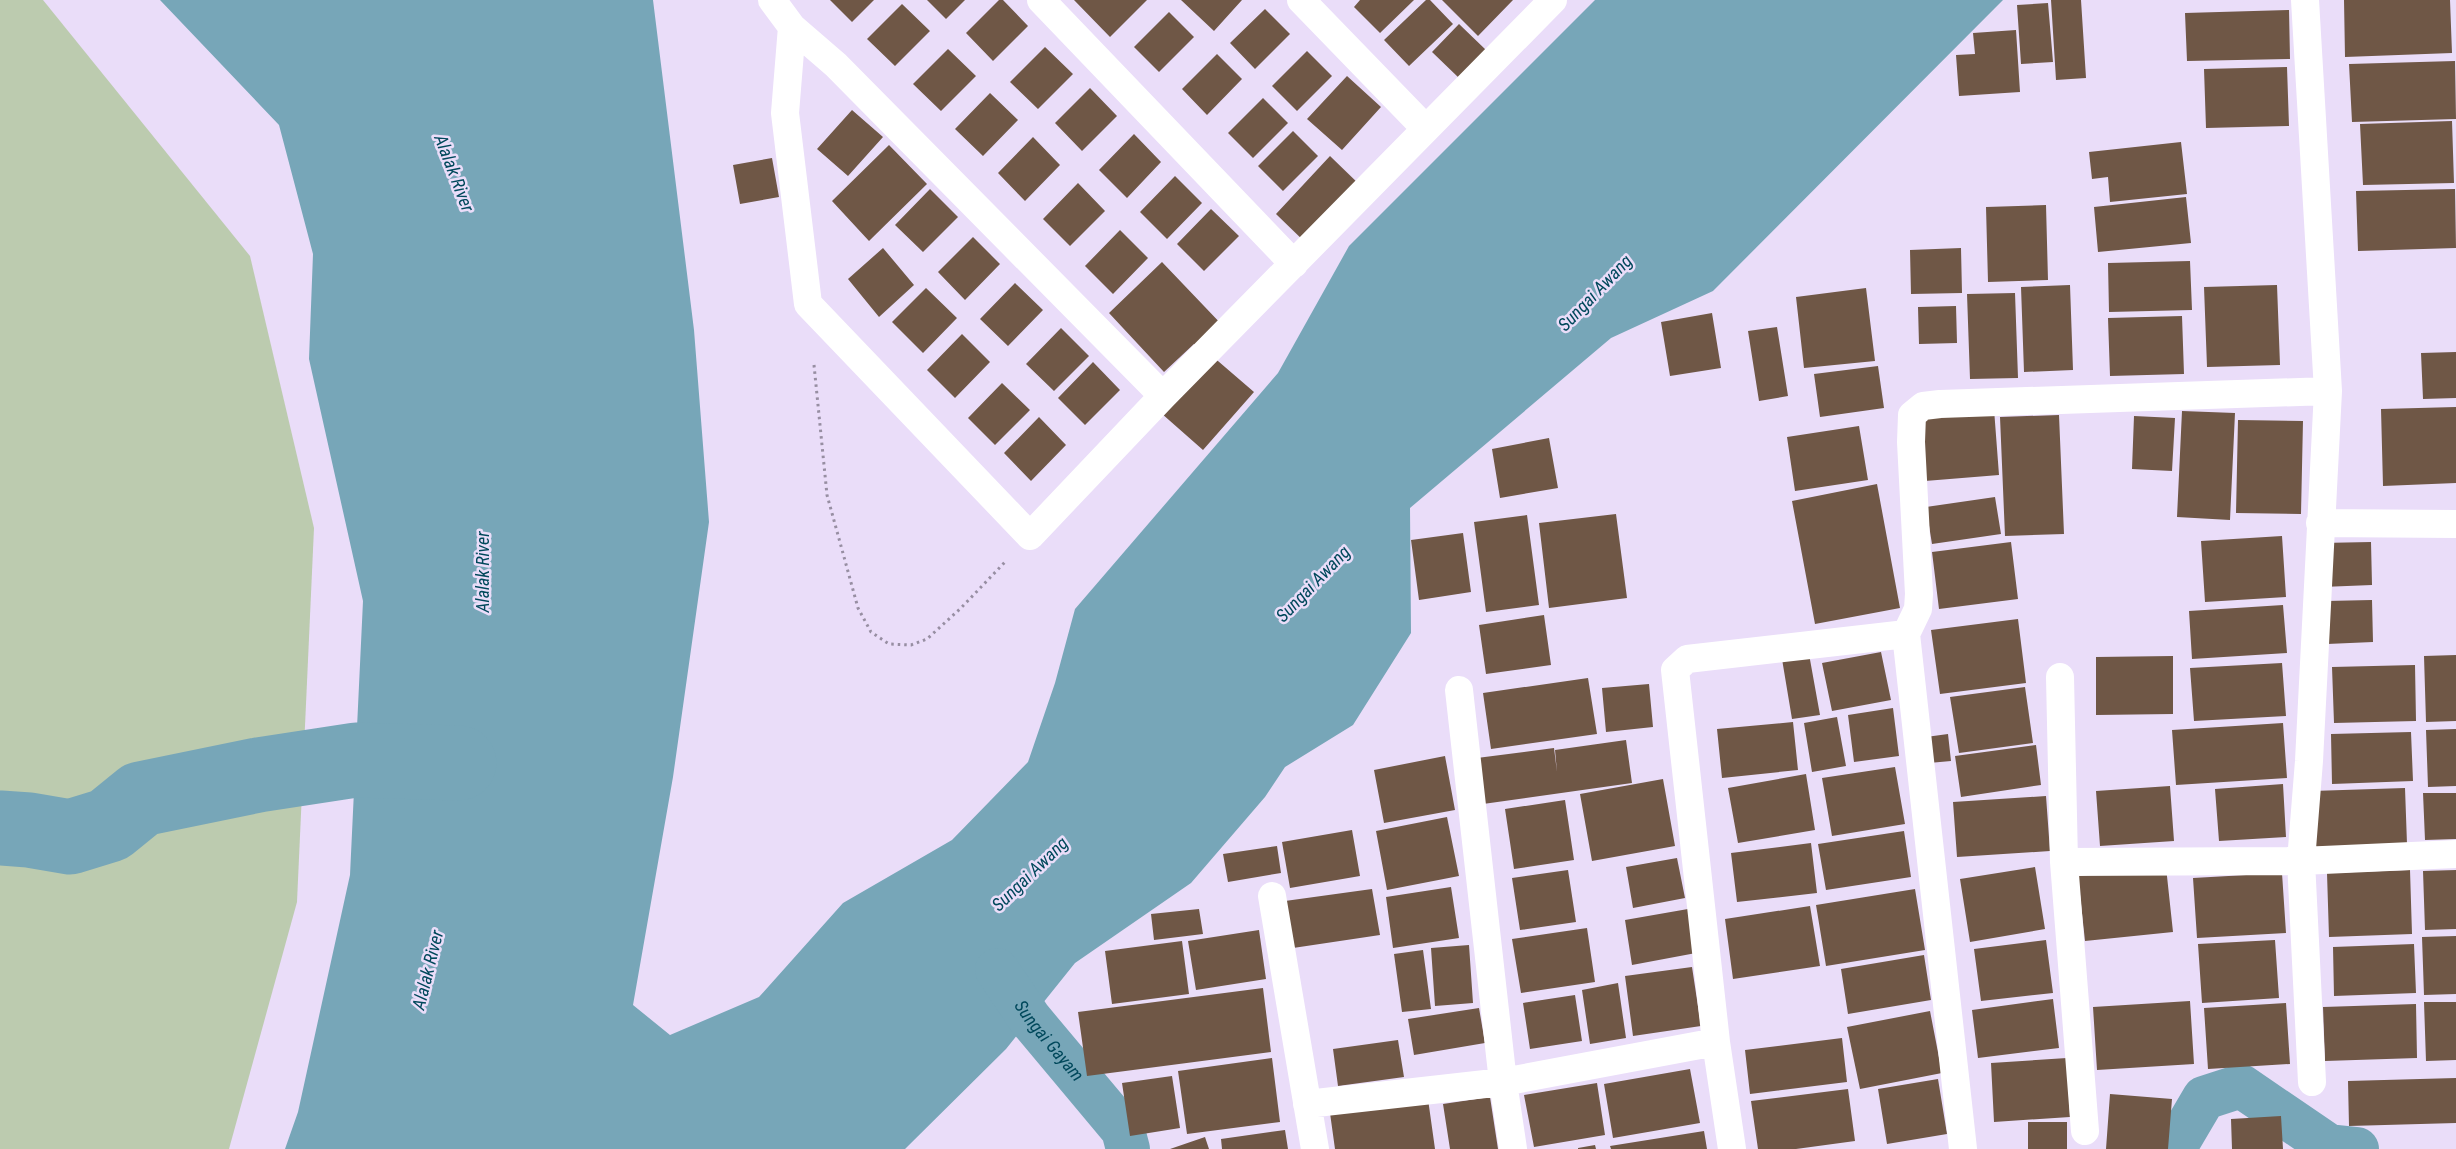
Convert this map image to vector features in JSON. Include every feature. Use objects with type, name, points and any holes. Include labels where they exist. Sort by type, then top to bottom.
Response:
[{"type":"street","points":[[772,0],[792,27],[836,65],[1163,396]]},
{"type":"street","points":[[1041,0],[1294,264]]},
{"type":"street","points":[[1301,0],[1426,129]]},
{"type":"street","points":[[792,27],[785,114],[808,304],[1030,536],[1163,396],[1554,0]]},
{"type":"street","points":[[2305,0],[2328,391],[2309,761],[2301,861],[2312,1082]]},
{"type":"street","points":[[1963,1149],[1906,634],[1918,609],[1919,594],[1911,442],[1912,415],[1924,406],[2328,391]]},
{"type":"street","points":[[2320,523],[2456,524]]},
{"type":"street","points":[[1732,1149],[1716,1042],[1675,670],[1687,659],[1906,634]]},
{"type":"street","points":[[2060,677],[2064,862],[2085,1130]]},
{"type":"street","points":[[1458,690],[1503,1082],[1513,1149]]},
{"type":"street","points":[[2064,862],[2301,861],[2456,854]]},
{"type":"street","points":[[1272,896],[1315,1149]]},
{"type":"street","points":[[1308,1104],[1503,1082],[1716,1042]]},
{"type":"path","points":[[814,361],[827,495],[858,608],[871,632],[889,644],[911,645],[927,639],[961,608],[1030,536]]},
{"type":"green space","points":[[0,0],[43,0],[250,256],[314,528],[297,902],[229,1149],[0,1149]]},
{"type":"water","points":[[160,0],[653,0],[694,330],[709,522],[673,777],[633,1005],[670,1035],[759,997],[843,903],[952,840],[1028,762],[1055,683],[1075,609],[1278,373],[1349,246],[1595,0],[2003,0],[1713,291],[1611,338],[1410,508],[1411,633],[1353,725],[1285,767],[1265,797],[1191,883],[1075,963],[1006,1049],[905,1149],[285,1149],[298,1112],[350,875],[363,601],[309,359],[313,254],[279,125]]},
{"type":"building","points":[[830,0],[874,0],[852,22]]},
{"type":"building","points":[[927,0],[965,0],[946,19]]},
{"type":"building","points":[[999,0],[1003,0],[1028,26],[993,61],[966,33]]},
{"type":"building","points":[[1074,0],[1147,0],[1110,37]]},
{"type":"building","points":[[1181,0],[1242,0],[1214,31]]},
{"type":"building","points":[[1360,0],[1414,0],[1380,33],[1354,7]]},
{"type":"building","points":[[1426,0],[1430,0],[1453,24],[1409,66],[1384,40]]},
{"type":"building","points":[[1442,0],[1513,0],[1478,36]]},
{"type":"building","points":[[2051,0],[2081,0],[2086,78],[2056,80]]},
{"type":"building","points":[[2344,0],[2450,0],[2452,53],[2345,57]]},
{"type":"building","points":[[2048,3],[2053,62],[2021,64],[2017,5]]},
{"type":"building","points":[[902,4],[930,31],[895,66],[867,39]]},
{"type":"building","points":[[1265,9],[1290,34],[1255,69],[1230,43]]},
{"type":"building","points":[[2289,10],[2290,59],[2187,61],[2185,13]]},
{"type":"building","points":[[1169,12],[1194,37],[1159,72],[1134,47]]},
{"type":"building","points":[[1459,24],[1486,50],[1459,78],[1432,52]]},
{"type":"building","points":[[2016,30],[2020,92],[1959,96],[1956,55],[1975,54],[1973,33]]},
{"type":"building","points":[[1045,47],[1073,74],[1038,109],[1010,82]]},
{"type":"building","points":[[948,49],[976,76],[941,111],[913,84]]},
{"type":"building","points":[[1307,51],[1332,76],[1297,111],[1272,86]]},
{"type":"building","points":[[1217,54],[1242,79],[1207,115],[1182,89]]},
{"type":"building","points":[[2455,61],[2456,119],[2352,122],[2349,64]]},
{"type":"building","points":[[2287,67],[2289,126],[2206,128],[2204,69]]},
{"type":"building","points":[[1347,76],[1381,107],[1342,150],[1307,119]]},
{"type":"building","points":[[1090,88],[1117,116],[1082,151],[1055,123]]},
{"type":"building","points":[[990,93],[1018,120],[983,156],[955,129]]},
{"type":"building","points":[[1263,98],[1288,123],[1253,158],[1228,133]]},
{"type":"building","points":[[852,110],[883,137],[848,176],[817,149]]},
{"type":"building","points":[[2452,121],[2454,183],[2363,185],[2360,124]]},
{"type":"building","points":[[1293,131],[1318,156],[1283,191],[1258,166]]},
{"type":"building","points":[[1134,134],[1161,162],[1127,198],[1099,170]]},
{"type":"building","points":[[1033,137],[1060,165],[1025,201],[998,173]]},
{"type":"building","points":[[2181,142],[2187,194],[2110,202],[2108,177],[2092,179],[2089,152]]},
{"type":"building","points":[[889,145],[927,184],[869,241],[832,201]]},
{"type":"building","points":[[1330,156],[1363,188],[1309,246],[1276,214]]},
{"type":"building","points":[[772,158],[779,197],[740,204],[733,165]]},
{"type":"building","points":[[1175,176],[1202,203],[1167,239],[1140,212]]},
{"type":"building","points":[[1078,183],[1105,211],[1070,246],[1043,219]]},
{"type":"building","points":[[930,189],[958,217],[923,252],[895,225]]},
{"type":"building","points":[[2455,189],[2456,248],[2358,251],[2356,191]]},
{"type":"building","points":[[2186,197],[2191,243],[2098,252],[2094,207]]},
{"type":"building","points":[[2046,205],[2048,280],[1988,282],[1986,207]]},
{"type":"building","points":[[1211,209],[1239,236],[1204,271],[1177,244]]},
{"type":"building","points":[[1120,230],[1148,258],[1113,294],[1085,266]]},
{"type":"building","points":[[973,237],[1000,264],[965,300],[938,272]]},
{"type":"building","points":[[883,248],[914,285],[879,317],[848,279]]},
{"type":"building","points":[[1961,248],[1962,293],[1911,294],[1910,250]]},
{"type":"building","points":[[2190,261],[2192,310],[2109,312],[2108,263]]},
{"type":"building","points":[[1162,262],[1225,328],[1201,351],[1194,344],[1164,372],[1109,313]]},
{"type":"building","points":[[1015,283],[1043,310],[1008,346],[980,319]]},
{"type":"building","points":[[2070,285],[2073,370],[2024,372],[2021,287]]},
{"type":"building","points":[[2277,285],[2280,365],[2207,367],[2204,287]]},
{"type":"building","points":[[926,288],[957,318],[923,353],[892,322]]},
{"type":"building","points":[[1866,288],[1875,361],[1804,368],[1796,297]]},
{"type":"building","points":[[2015,293],[2018,378],[1970,379],[1967,294]]},
{"type":"building","points":[[1956,306],[1957,343],[1919,344],[1918,307]]},
{"type":"building","points":[[1712,313],[1721,368],[1670,376],[1661,322]]},
{"type":"building","points":[[2182,316],[2184,374],[2110,376],[2108,318]]},
{"type":"building","points":[[1777,327],[1788,396],[1759,401],[1748,331]]},
{"type":"building","points":[[1061,328],[1089,356],[1054,391],[1026,364]]},
{"type":"building","points":[[962,334],[990,362],[955,398],[927,370]]},
{"type":"building","points":[[2456,352],[2456,398],[2423,399],[2421,353]]},
{"type":"building","points":[[1211,355],[1254,392],[1203,450],[1161,413]]},
{"type":"building","points":[[1093,362],[1120,390],[1085,425],[1058,398]]},
{"type":"building","points":[[1878,366],[1884,408],[1820,417],[1814,374]]},
{"type":"building","points":[[1002,383],[1030,410],[995,445],[968,418]]},
{"type":"building","points":[[2456,407],[2456,483],[2383,486],[2381,409]]},
{"type":"building","points":[[1994,409],[1999,475],[1925,481],[1920,414]]},
{"type":"building","points":[[2182,411],[2235,413],[2230,520],[2177,517]]},
{"type":"building","points":[[2059,415],[2064,534],[2005,536],[2000,417]]},
{"type":"building","points":[[2134,416],[2175,418],[2172,471],[2132,469]]},
{"type":"building","points":[[1039,417],[1066,445],[1031,481],[1004,453]]},
{"type":"building","points":[[2238,420],[2303,421],[2301,514],[2236,513]]},
{"type":"building","points":[[1859,426],[1868,480],[1795,491],[1787,437]]},
{"type":"building","points":[[1549,438],[1558,488],[1500,498],[1492,449]]},
{"type":"building","points":[[1877,484],[1900,608],[1815,624],[1792,501]]},
{"type":"building","points":[[1995,497],[2001,534],[1932,544],[1926,507]]},
{"type":"building","points":[[1616,514],[1627,598],[1549,608],[1539,523]]},
{"type":"building","points":[[1527,515],[1539,605],[1486,612],[1474,522]]},
{"type":"building","points":[[1463,533],[1471,592],[1419,600],[1411,540]]},
{"type":"building","points":[[2282,536],[2286,597],[2205,602],[2201,541]]},
{"type":"building","points":[[2011,542],[2018,599],[1939,609],[1932,552]]},
{"type":"building","points":[[2371,542],[2372,585],[2322,587],[2321,543]]},
{"type":"building","points":[[2372,600],[2373,642],[2327,644],[2326,601]]},
{"type":"building","points":[[2283,605],[2287,653],[2192,659],[2189,611]]},
{"type":"building","points":[[1544,615],[1551,665],[1486,674],[1479,625]]},
{"type":"building","points":[[2018,619],[2026,683],[1940,694],[1931,630]]},
{"type":"building","points":[[1881,652],[1891,700],[1832,711],[1822,663]]},
{"type":"building","points":[[1809,654],[1820,715],[1792,719],[1782,659]]},
{"type":"building","points":[[2456,655],[2456,721],[2426,722],[2424,656]]},
{"type":"building","points":[[2173,656],[2173,714],[2096,715],[2096,657]]},
{"type":"building","points":[[2282,663],[2286,716],[2194,721],[2190,668]]},
{"type":"building","points":[[2415,665],[2416,721],[2334,723],[2332,667]]},
{"type":"building","points":[[1588,678],[1597,734],[1491,749],[1483,693]]},
{"type":"building","points":[[1649,684],[1653,727],[1606,732],[1602,688]]},
{"type":"building","points":[[2025,687],[2033,743],[1959,753],[1950,697]]},
{"type":"building","points":[[1893,708],[1899,756],[1854,762],[1848,715]]},
{"type":"building","points":[[1837,717],[1846,766],[1812,772],[1804,723]]},
{"type":"building","points":[[1793,722],[1798,770],[1722,778],[1717,729]]},
{"type":"building","points":[[2283,723],[2287,778],[2176,785],[2172,730]]},
{"type":"building","points":[[2456,729],[2456,786],[2428,787],[2426,730]]},
{"type":"building","points":[[2411,732],[2413,781],[2332,784],[2331,734]]},
{"type":"building","points":[[1948,734],[1951,761],[1929,763],[1926,737]]},
{"type":"building","points":[[1626,740],[1632,783],[1483,804],[1477,758],[1554,748],[1557,772],[1555,750]]},
{"type":"building","points":[[2036,745],[2041,785],[1961,797],[1955,756]]},
{"type":"building","points":[[1445,756],[1455,810],[1384,823],[1374,770]]},
{"type":"building","points":[[1895,767],[1905,824],[1832,836],[1822,778]]},
{"type":"building","points":[[1806,774],[1815,830],[1738,843],[1728,788]]},
{"type":"building","points":[[1663,779],[1675,846],[1592,861],[1580,794]]},
{"type":"building","points":[[2283,784],[2286,837],[2219,841],[2215,789]]},
{"type":"building","points":[[2170,786],[2174,841],[2100,846],[2096,791]]},
{"type":"building","points":[[2405,788],[2407,844],[2314,847],[2312,791]]},
{"type":"building","points":[[2423,793],[2456,793],[2456,839],[2425,840]]},
{"type":"building","points":[[2046,796],[2050,851],[1957,857],[1953,802]]},
{"type":"building","points":[[1565,800],[1574,860],[1514,869],[1505,809]]},
{"type":"building","points":[[1447,817],[1459,876],[1387,890],[1376,831]]},
{"type":"building","points":[[1352,830],[1360,876],[1290,888],[1282,842]]},
{"type":"building","points":[[1904,831],[1911,877],[1826,890],[1818,844]]},
{"type":"building","points":[[1811,843],[1817,893],[1737,902],[1731,853]]},
{"type":"building","points":[[1277,846],[1281,873],[1228,882],[1223,854]]},
{"type":"building","points":[[1677,858],[1685,898],[1633,908],[1626,867]]},
{"type":"building","points":[[2035,867],[2045,929],[1970,942],[1960,879]]},
{"type":"building","points":[[2166,867],[2173,932],[2085,941],[2078,876]]},
{"type":"building","points":[[1568,870],[1576,922],[1520,930],[1512,878]]},
{"type":"building","points":[[2410,870],[2412,934],[2329,937],[2327,873]]},
{"type":"building","points":[[2456,870],[2456,929],[2425,930],[2423,871]]},
{"type":"building","points":[[2282,873],[2286,933],[2197,938],[2193,878]]},
{"type":"building","points":[[1451,887],[1459,938],[1393,948],[1386,897]]},
{"type":"building","points":[[1372,889],[1380,935],[1293,948],[1285,901]]},
{"type":"building","points":[[1915,889],[1925,950],[1826,966],[1816,905]]},
{"type":"building","points":[[1810,906],[1820,966],[1733,979],[1725,919]]},
{"type":"building","points":[[1199,909],[1203,934],[1154,940],[1151,914]]},
{"type":"building","points":[[1688,909],[1696,953],[1632,965],[1625,920]]},
{"type":"building","points":[[1587,928],[1595,982],[1521,993],[1512,939]]},
{"type":"building","points":[[1259,930],[1266,979],[1196,990],[1188,941]]},
{"type":"building","points":[[2456,936],[2456,994],[2424,995],[2422,937]]},
{"type":"building","points":[[2046,940],[2053,993],[1981,1001],[1974,949]]},
{"type":"building","points":[[2275,940],[2279,998],[2202,1003],[2198,944]]},
{"type":"building","points":[[1182,941],[1189,994],[1112,1004],[1105,951]]},
{"type":"building","points":[[2414,944],[2416,993],[2334,996],[2333,947]]},
{"type":"building","points":[[1469,945],[1473,1003],[1435,1006],[1431,948]]},
{"type":"building","points":[[1423,950],[1431,1009],[1402,1012],[1394,954]]},
{"type":"building","points":[[1924,955],[1931,1000],[1848,1014],[1841,969]]},
{"type":"building","points":[[1692,967],[1701,1026],[1633,1036],[1625,976]]},
{"type":"building","points":[[1618,983],[1626,1038],[1590,1044],[1582,990]]},
{"type":"building","points":[[1263,988],[1271,1052],[1087,1076],[1078,1012]]},
{"type":"building","points":[[1575,995],[1582,1041],[1530,1049],[1523,1003]]},
{"type":"building","points":[[2053,999],[2059,1048],[1978,1058],[1972,1010]]},
{"type":"building","points":[[2190,1001],[2194,1064],[2097,1070],[2093,1007]]},
{"type":"building","points":[[2424,1002],[2456,1002],[2456,1060],[2426,1061]]},
{"type":"building","points":[[2286,1003],[2290,1064],[2208,1069],[2204,1008]]},
{"type":"building","points":[[2416,1004],[2417,1058],[2325,1061],[2323,1007]]},
{"type":"building","points":[[1479,1008],[1485,1043],[1414,1055],[1408,1019]]},
{"type":"building","points":[[1930,1011],[1942,1073],[1860,1089],[1847,1027]]},
{"type":"building","points":[[1842,1038],[1847,1082],[1750,1094],[1745,1050]]},
{"type":"building","points":[[1398,1040],[1404,1077],[1338,1086],[1333,1049]]},
{"type":"building","points":[[1272,1058],[1280,1122],[1187,1134],[1178,1071]]},
{"type":"building","points":[[2067,1058],[2070,1117],[1994,1122],[1991,1063]]},
{"type":"building","points":[[1690,1069],[1700,1123],[1613,1138],[1604,1084]]},
{"type":"building","points":[[1172,1076],[1180,1128],[1130,1136],[1122,1083]]},
{"type":"building","points":[[2456,1078],[2456,1123],[2349,1126],[2348,1081]]},
{"type":"building","points":[[1938,1079],[1947,1134],[1887,1144],[1878,1089]]},
{"type":"building","points":[[1597,1083],[1605,1135],[1534,1147],[1524,1095]]},
{"type":"building","points":[[1848,1089],[1855,1141],[1796,1149],[1758,1149],[1751,1101]]},
{"type":"building","points":[[2110,1094],[2172,1099],[2168,1149],[2106,1149]]},
{"type":"building","points":[[1490,1097],[1498,1149],[1450,1149],[1443,1104]]},
{"type":"building","points":[[1428,1099],[1435,1149],[1335,1149],[1330,1113]]},
{"type":"building","points":[[2281,1116],[2283,1149],[2232,1149],[2231,1119]]},
{"type":"building","points":[[2028,1122],[2067,1122],[2067,1149],[2028,1149]]},
{"type":"building","points":[[1285,1130],[1288,1149],[1222,1149],[1221,1139]]},
{"type":"building","points":[[1704,1131],[1707,1149],[1611,1149],[1610,1146]]},
{"type":"building","points":[[1205,1137],[1209,1149],[1170,1149]]},
{"type":"building","points":[[1595,1145],[1596,1149],[1578,1149],[1578,1148]]},
{"type":"waterway","points":[[0,828],[29,830],[70,837],[109,825],[141,799],[258,775],[356,760],[459,763]]},
{"type":"waterway","name":"Sungai Gayam","points":[[997,970],[1030,1019],[1123,1130],[1128,1149]]},
{"type":"waterway","name":"Sungai Gayam","points":[[2174,1149],[2204,1098],[2241,1086],[2329,1146],[2357,1149]]},
{"type":"water label","name":"Alalak River","points":[[454,173]]},
{"type":"water label","name":"Sungai Awang","points":[[1595,293]]},
{"type":"water label","name":"Alalak River","points":[[483,572]]},
{"type":"water label","name":"Sungai Awang","points":[[1313,584]]},
{"type":"water label","name":"Sungai Awang","points":[[1030,874]]},
{"type":"water label","name":"Alalak River","points":[[428,970]]}]
